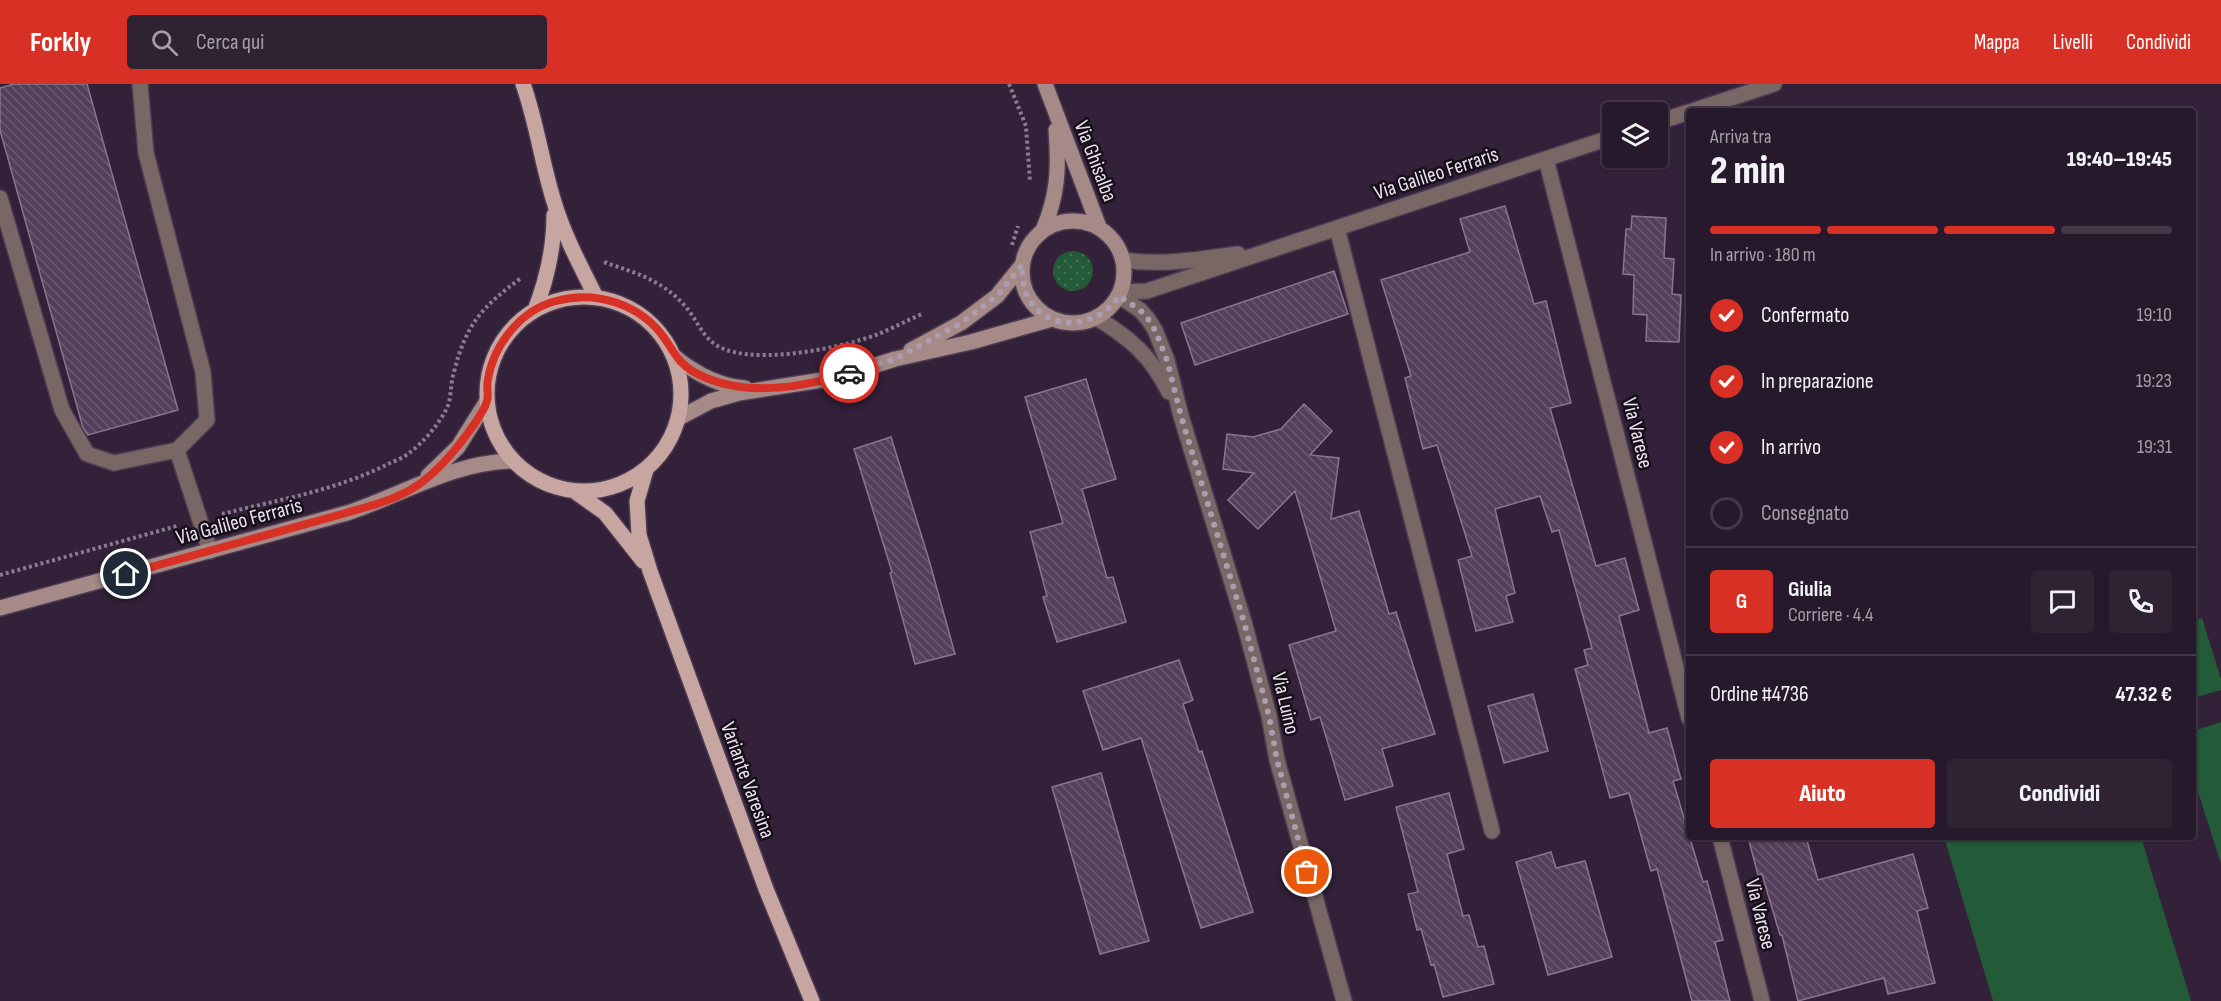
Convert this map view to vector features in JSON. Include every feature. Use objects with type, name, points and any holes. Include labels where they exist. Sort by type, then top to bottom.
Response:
[{"type":"main road","name":"Variante Varesina","points":[[523,84],[531,107],[554,203],[567,240],[596,297]]},
{"type":"main road","name":"Variante Varesina","points":[[535,310],[545,284],[554,241],[554,203]]},
{"type":"main road","name":"Variante Varesina","points":[[575,297],[596,297],[616,302],[643,317],[665,339],[675,357],[681,376],[682,397],[679,418],[672,437],[661,455],[646,470],[612,488],[573,491],[551,486],[530,476],[513,461],[500,443],[491,423],[487,401],[488,380],[503,340],[517,323],[535,310],[554,301],[575,297]]},
{"type":"main road","name":"Variante Varesina","points":[[646,470],[637,501],[639,534],[650,571],[766,889],[812,1001]]},
{"type":"main road","name":"Variante Varesina","points":[[573,491],[605,513],[650,571]]},
{"type":"street","points":[[0,198],[62,410],[87,454],[114,463],[177,450],[207,420],[203,372],[146,153],[140,84]]},
{"type":"street","name":"Via Ghisalba","points":[[1045,84],[1099,227]]},
{"type":"street","points":[[1699,108],[1774,84]]},
{"type":"street","name":"Via Ghisalba","points":[[1043,230],[1053,207],[1057,185],[1058,152],[1053,110]]},
{"type":"street","points":[[1668,119],[1686,112]]},
{"type":"street","name":"Via Galileo Ferraris","points":[[1120,294],[1147,291],[1602,140]]},
{"type":"street","name":"Via Varese","points":[[1546,159],[1686,706]]},
{"type":"street","points":[[1076,220],[1099,227],[1114,241],[1123,260],[1124,281],[1120,294],[1113,305],[1097,318],[1067,323],[1052,319],[1039,310],[1028,297],[1022,282],[1025,252],[1032,240],[1053,224],[1076,220]]},
{"type":"street","points":[[1336,228],[1492,831]]},
{"type":"street","name":"Via Galileo Ferraris","points":[[1123,260],[1146,263],[1184,261],[1274,250]]},
{"type":"street","points":[[895,359],[961,323],[997,296],[1022,265]]},
{"type":"street","name":"Via Luino","points":[[1120,294],[1140,310],[1155,330],[1167,360],[1181,416],[1244,622],[1269,716],[1277,760],[1344,1001]]},
{"type":"street","name":"Via Luino","points":[[1097,318],[1136,344],[1147,356],[1159,373],[1181,416]]},
{"type":"street","points":[[679,418],[711,401],[754,389],[835,378],[895,359],[970,342],[1052,319]]},
{"type":"street","points":[[675,357],[693,372],[716,382],[737,388],[754,389]]},
{"type":"street","name":"Via Galileo Ferraris","points":[[417,486],[458,447],[487,401]]},
{"type":"street","points":[[177,450],[210,551]]},
{"type":"street","name":"Via Galileo Ferraris","points":[[0,608],[346,513],[381,502],[469,465],[489,461],[513,461]]},
{"type":"street","name":"Via Varese","points":[[1721,840],[1762,1001]]},
{"type":"path","points":[[1009,84],[1026,126],[1031,189]]},
{"type":"path","points":[[1012,246],[1021,217]]},
{"type":"path","points":[[602,255],[606,263],[645,275],[667,289],[685,305],[711,341],[725,351],[767,356],[838,346],[875,335],[926,313]]},
{"type":"path","points":[[0,575],[364,477],[409,453],[439,421],[446,408],[460,346],[474,320],[494,298],[521,278]]},
{"type":"green space","points":[[1073,251],[1081,252],[1087,257],[1092,263],[1092,279],[1087,285],[1081,290],[1073,291],[1065,290],[1059,285],[1054,279],[1053,271],[1054,263],[1059,257],[1065,252]]},
{"type":"green space","points":[[2202,618],[2221,679],[2221,690],[2196,697],[2196,620]]},
{"type":"green space","points":[[2221,722],[2221,864],[2196,785],[2196,730]]},
{"type":"green space","points":[[1945,840],[2142,840],[2191,1001],[1993,1001]]},
{"type":"building","points":[[14,84],[87,84],[178,410],[88,435],[83,428],[0,130],[0,88]]},
{"type":"building","points":[[1505,206],[1534,304],[1546,301],[1571,403],[1550,408],[1596,566],[1625,558],[1639,610],[1619,616],[1649,733],[1667,728],[1681,779],[1673,781],[1686,825],[1686,840],[1691,840],[1703,882],[1707,881],[1723,940],[1715,942],[1730,1001],[1692,1001],[1657,869],[1651,871],[1629,793],[1610,798],[1575,669],[1588,665],[1584,650],[1592,648],[1559,530],[1552,532],[1540,496],[1495,509],[1515,593],[1506,596],[1513,622],[1476,631],[1458,560],[1472,556],[1437,445],[1423,449],[1405,378],[1411,376],[1381,280],[1470,252],[1460,219]]},
{"type":"building","points":[[1632,216],[1666,218],[1664,258],[1674,259],[1672,294],[1681,295],[1679,342],[1646,341],[1647,315],[1633,314],[1634,275],[1623,274],[1626,229],[1631,229]]},
{"type":"building","points":[[1334,271],[1348,314],[1195,365],[1181,323]]},
{"type":"building","points":[[1086,379],[1116,479],[1082,489],[1107,578],[1113,577],[1126,622],[1057,642],[1043,597],[1047,596],[1030,532],[1063,523],[1025,397]]},
{"type":"building","points":[[1304,404],[1332,431],[1310,455],[1339,458],[1331,519],[1359,511],[1389,614],[1396,612],[1435,734],[1382,749],[1393,786],[1345,800],[1320,717],[1311,720],[1289,645],[1336,631],[1295,491],[1258,529],[1228,500],[1254,473],[1223,469],[1227,434],[1253,437],[1281,429]]},
{"type":"building","points":[[891,437],[955,654],[915,664],[890,573],[892,572],[854,449]]},
{"type":"building","points":[[1179,660],[1193,700],[1183,704],[1199,752],[1202,751],[1253,912],[1201,928],[1141,738],[1103,750],[1083,691]]},
{"type":"building","points":[[1533,694],[1548,751],[1504,763],[1488,706]]},
{"type":"building","points":[[1101,773],[1149,941],[1100,954],[1052,787]]},
{"type":"building","points":[[1449,793],[1464,849],[1447,854],[1463,916],[1469,915],[1478,947],[1484,946],[1494,984],[1443,997],[1421,929],[1417,930],[1408,894],[1418,892],[1396,807]]},
{"type":"building","points":[[1749,840],[1807,840],[1818,880],[1913,854],[1928,908],[1917,911],[1935,983],[1888,994],[1884,978],[1798,1001],[1782,935],[1780,935],[1762,874],[1758,875]]},
{"type":"building","points":[[1551,852],[1556,868],[1585,861],[1612,957],[1548,975],[1516,862]]},
{"type":"way so far","points":[[849,373],[895,359],[961,323],[997,296],[1022,265],[1022,282],[1028,297],[1039,310],[1052,319],[1067,323],[1097,318],[1113,305],[1119,296],[1140,310],[1155,330],[1167,360],[1181,416],[1206,491],[1269,716],[1277,760],[1307,872]]},
{"type":"route","points":[[126,574],[346,513],[381,502],[417,486],[458,447],[472,427],[487,401],[488,380],[503,340],[517,323],[535,310],[554,301],[575,297],[596,297],[616,302],[635,311],[651,323],[665,339],[675,357],[693,372],[737,388],[754,389],[805,383],[849,373]]}]
